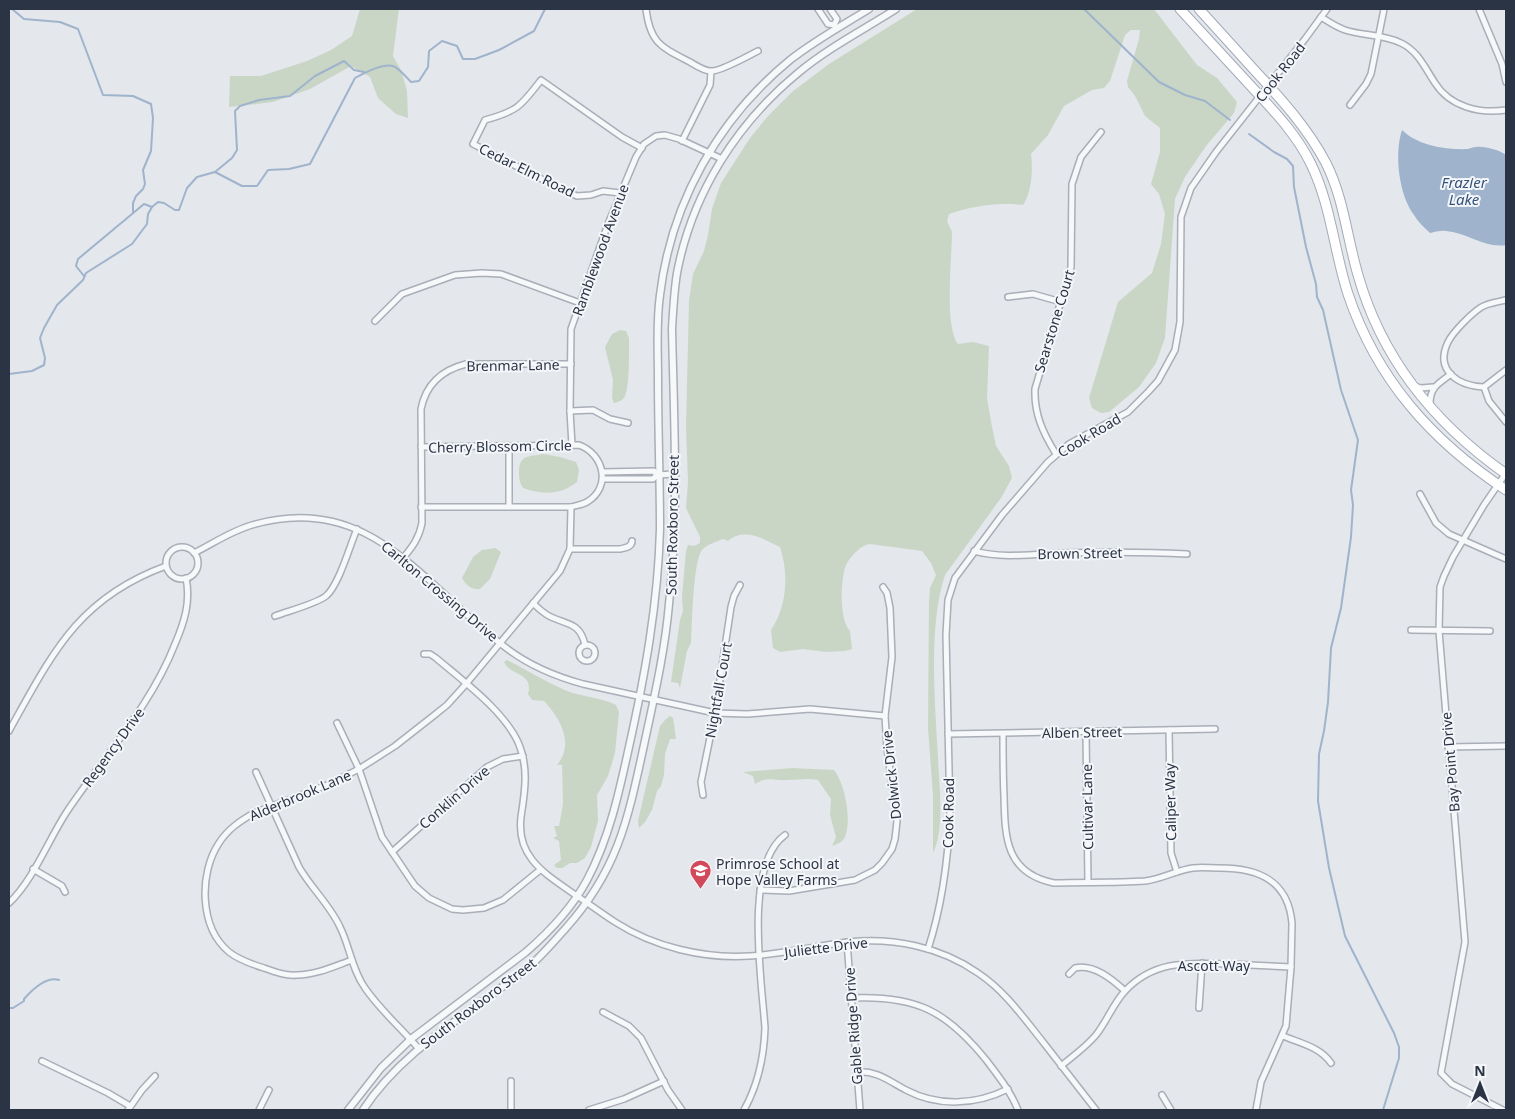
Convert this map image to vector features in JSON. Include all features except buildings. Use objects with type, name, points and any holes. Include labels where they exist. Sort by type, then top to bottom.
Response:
[{"type":"main road","points":[[1180,9],[1290,130],[1311,163],[1326,202],[1348,294],[1360,324],[1386,371],[1417,415],[1436,435],[1457,454],[1506,490]]},
{"type":"main road","points":[[1199,9],[1301,123],[1327,166],[1339,196],[1354,263],[1368,306],[1390,351],[1413,386],[1430,408],[1459,437],[1506,473]]},
{"type":"street","points":[[646,9],[648,26],[656,40],[666,51],[711,72],[758,51]]},
{"type":"street","points":[[818,9],[828,24],[836,27],[837,19],[830,9]]},
{"type":"street","name":"South Roxboro Street","points":[[348,1110],[380,1068],[410,1039],[526,952],[552,927],[577,896],[596,861],[605,840],[621,781],[640,697],[651,633],[660,529],[658,323],[663,271],[669,245],[688,191],[708,153],[748,100],[792,59],[836,27],[869,9]]},
{"type":"street","name":"South Roxboro Street","points":[[363,1110],[384,1080],[407,1058],[534,962],[587,904],[605,874],[621,837],[630,807],[654,700],[669,605],[674,547],[672,330],[677,274],[691,222],[722,159],[752,118],[769,99],[799,73],[836,46],[896,9]]},
{"type":"street","name":"Cook Road","points":[[928,949],[940,906],[949,842],[946,634],[948,600],[955,578],[1002,515],[1056,454],[1074,441],[1134,407],[1158,381],[1175,350],[1180,322],[1180,229],[1183,208],[1191,188],[1216,152],[1327,9]]},
{"type":"street","points":[[1350,105],[1370,79],[1384,9]]},
{"type":"street","points":[[1478,9],[1504,71],[1506,82]]},
{"type":"street","points":[[1321,17],[1345,30],[1396,41],[1409,48],[1421,61],[1440,90],[1454,102],[1474,109],[1506,110]]},
{"type":"street","points":[[682,141],[707,93],[711,72]]},
{"type":"street","name":"Cedar Elm Road","points":[[620,193],[603,191],[591,195],[578,196],[473,144],[485,120],[516,109],[541,80],[622,137],[642,148]]},
{"type":"street","name":"Searstone Court","points":[[1056,454],[1040,426],[1034,403],[1035,389],[1071,267],[1072,184],[1080,156],[1101,132]]},
{"type":"street","points":[[642,148],[644,144],[656,136],[665,135],[722,159]]},
{"type":"street","name":"Ramblewood Avenue","points":[[572,445],[570,411],[571,330],[620,193],[642,148]]},
{"type":"street","points":[[375,321],[402,294],[454,275],[500,274],[580,303]]},
{"type":"street","points":[[1008,297],[1033,294],[1061,302]]},
{"type":"street","points":[[1506,300],[1482,307],[1448,341],[1444,355],[1445,363],[1451,374],[1464,384],[1484,388],[1506,370]]},
{"type":"street","name":"Brenmar Lane","points":[[404,557],[420,536],[422,524],[420,447],[422,402],[432,384],[447,370],[466,364],[571,364]]},
{"type":"street","points":[[1430,408],[1433,388],[1451,374]]},
{"type":"street","points":[[1413,386],[1433,388]]},
{"type":"street","points":[[1484,388],[1489,401],[1506,422]]},
{"type":"street","points":[[570,411],[593,410],[610,419],[628,423]]},
{"type":"street","name":"Cherry Blossom Circle","points":[[420,447],[572,445],[584,447],[594,454],[600,462],[603,479]]},
{"type":"street","points":[[508,506],[509,446]]},
{"type":"street","points":[[602,472],[654,471],[659,475]]},
{"type":"street","name":"Bay Point Drive","points":[[1503,1110],[1452,1084],[1441,1073],[1465,942],[1439,630],[1440,588],[1453,557],[1506,473]]},
{"type":"street","points":[[421,507],[571,507],[584,504],[594,497],[603,479],[653,479],[659,475],[674,474]]},
{"type":"street","points":[[1420,494],[1436,523],[1449,534],[1506,559]]},
{"type":"street","points":[[571,507],[570,550],[620,549],[631,545],[632,540]]},
{"type":"street","name":"Carlton Crossing Drive","points":[[194,553],[232,532],[269,520],[320,519],[357,529],[380,540],[404,557],[500,643],[525,661],[562,678],[715,713],[747,714],[810,709],[885,716]]},
{"type":"street","points":[[275,616],[322,598],[330,592],[337,581],[357,529]]},
{"type":"street","points":[[186,547],[194,553],[198,563],[191,576],[181,578],[171,575],[166,566],[168,556],[175,548],[186,547]]},
{"type":"street","name":"Alderbrook Lane","points":[[352,960],[304,975],[286,974],[239,959],[229,952],[217,938],[207,909],[206,885],[208,866],[213,852],[219,842],[233,827],[254,813],[327,785],[359,769],[394,746],[447,705],[560,571],[570,550]]},
{"type":"street","name":"Brown Street","points":[[974,551],[982,554],[1002,555],[1100,552],[1188,554]]},
{"type":"street","points":[[9,731],[52,656],[76,624],[90,610],[116,590],[136,578],[166,566]]},
{"type":"street","name":"Regency Drive","points":[[9,903],[18,893],[65,815],[139,712],[160,679],[169,661],[186,615],[188,596],[186,578]]},
{"type":"street","name":"Nightfall Court","points":[[704,796],[701,782],[715,713],[734,596],[740,585]]},
{"type":"street","name":"Dolwick Drive","points":[[760,890],[789,891],[855,880],[875,870],[889,855],[895,840],[897,821],[887,748],[885,716],[892,657],[889,601],[883,587]]},
{"type":"street","points":[[533,604],[544,614],[574,626],[582,636],[585,646]]},
{"type":"street","points":[[1411,630],[1490,631]]},
{"type":"street","points":[[337,723],[359,769],[382,836],[415,886],[423,894],[439,904],[463,910],[475,910],[494,905],[508,896],[540,870],[527,853],[521,832],[526,776],[523,756],[516,737],[506,721],[433,656],[424,654]]},
{"type":"street","name":"Alben Street","points":[[948,734],[1216,729]]},
{"type":"street","name":"Caliper Way","points":[[1169,730],[1171,853],[1177,872]]},
{"type":"street","name":"Cultivar Lane","points":[[1086,732],[1088,882]]},
{"type":"street","points":[[1003,734],[1005,830],[1009,848],[1014,858],[1027,873],[1044,881],[1054,883],[1146,881],[1193,868],[1236,868],[1256,872],[1270,880],[1284,894],[1290,909],[1291,967],[1288,1014],[1283,1036],[1260,1082],[1256,1110]]},
{"type":"street","points":[[1448,747],[1506,746]]},
{"type":"street","name":"Conklin Drive","points":[[392,852],[487,767],[503,759],[523,756]]},
{"type":"street","points":[[256,772],[299,867],[330,909],[340,927],[365,988],[419,1049]]},
{"type":"street","points":[[744,1110],[758,1078],[764,1045],[765,1028],[758,924],[760,890],[774,847],[785,835]]},
{"type":"street","points":[[33,869],[62,886],[65,892]]},
{"type":"street","name":"Juliette Drive","points":[[540,870],[587,904],[627,929],[680,949],[732,956],[759,955],[847,942],[884,941],[928,949],[962,963],[991,982],[1017,1008],[1096,1110]]},
{"type":"street","name":"Gable Ridge Drive","points":[[847,942],[860,1110]]},
{"type":"street","name":"Ascott Way","points":[[1061,1066],[1095,1036],[1117,1000],[1125,991],[1138,979],[1160,968],[1185,963],[1291,967]]},
{"type":"street","points":[[1199,1008],[1202,963]]},
{"type":"street","points":[[1069,974],[1075,968],[1086,968],[1105,975],[1125,991]]},
{"type":"street","points":[[851,998],[893,999],[914,1004],[948,1020],[971,1041],[1008,1089],[1018,1110]]},
{"type":"street","points":[[604,1012],[629,1026],[641,1038],[682,1110]]},
{"type":"street","points":[[1283,1036],[1316,1049],[1331,1063]]},
{"type":"street","points":[[42,1061],[108,1093],[129,1108],[155,1076]]},
{"type":"street","points":[[856,1072],[875,1072],[909,1091],[934,1100],[947,1102],[972,1101],[986,1098],[1008,1089]]},
{"type":"street","points":[[510,1081],[511,1110]]},
{"type":"street","points":[[589,1110],[624,1100],[664,1081]]},
{"type":"street","points":[[258,1110],[269,1090]]},
{"type":"street","points":[[1162,1095],[1172,1110]]},
{"type":"green space","points":[[360,9],[399,9],[393,56],[401,70],[407,91],[408,118],[396,114],[378,98],[370,77],[351,66],[310,89],[273,102],[229,107],[230,76],[261,76],[307,61],[331,50],[352,36]]},
{"type":"green space","points":[[917,9],[1154,9],[1197,65],[1217,78],[1237,102],[1234,113],[1206,146],[1185,177],[1175,199],[1165,338],[1156,363],[1139,387],[1109,412],[1101,413],[1092,408],[1089,398],[1118,302],[1152,273],[1161,244],[1165,214],[1159,194],[1151,184],[1160,152],[1160,128],[1145,116],[1128,87],[1127,81],[1140,30],[1131,30],[1125,35],[1110,81],[1104,88],[1092,90],[1064,106],[1048,135],[1031,154],[1031,180],[1023,205],[985,205],[949,214],[947,221],[952,232],[950,274],[951,323],[958,344],[973,342],[989,346],[987,398],[992,427],[996,446],[1009,466],[1012,478],[1001,498],[945,575],[940,595],[936,617],[934,665],[940,819],[937,843],[933,853],[933,796],[928,728],[929,601],[930,588],[936,575],[931,563],[922,551],[870,544],[860,548],[849,560],[843,578],[842,609],[846,626],[850,631],[852,649],[826,652],[803,649],[780,652],[773,648],[771,630],[780,611],[785,590],[785,568],[780,547],[761,538],[747,535],[734,537],[728,541],[723,539],[709,545],[702,550],[699,556],[691,643],[687,651],[680,688],[678,683],[671,682],[683,611],[682,597],[686,551],[688,545],[694,546],[700,543],[700,537],[686,508],[688,482],[686,427],[689,301],[693,274],[704,251],[712,209],[721,183],[750,138],[768,116],[792,92],[829,64]]},
{"type":"green space","points":[[620,330],[626,331],[629,338],[628,378],[624,398],[614,403],[612,398],[613,380],[605,347],[612,334]]},
{"type":"green space","points":[[543,454],[576,462],[579,470],[577,482],[558,491],[544,493],[523,488],[519,476],[521,462],[526,457]]},
{"type":"green space","points":[[495,548],[501,552],[490,579],[480,589],[474,589],[465,583],[462,578],[473,557],[482,550]]},
{"type":"green space","points":[[507,660],[567,691],[604,700],[616,705],[619,712],[615,753],[608,776],[597,795],[598,821],[591,847],[585,858],[562,868],[557,868],[554,865],[561,860],[559,841],[553,838],[557,836],[554,826],[559,826],[563,804],[562,765],[557,765],[565,749],[563,732],[560,723],[544,701],[532,700],[528,694],[528,682],[507,666],[504,662]]},
{"type":"green space","points":[[670,716],[673,718],[676,739],[670,739],[665,754],[664,775],[661,786],[657,791],[652,810],[639,828],[638,821],[660,726]]},
{"type":"green space","points":[[792,768],[834,770],[838,776],[846,802],[848,821],[845,837],[841,842],[832,846],[836,837],[830,815],[831,799],[818,780],[767,779],[755,784],[753,776],[743,772]]},
{"type":"water","name":"Frazier Lake","points":[[1402,130],[1416,140],[1433,146],[1460,149],[1484,147],[1506,155],[1506,245],[1491,245],[1454,232],[1430,233],[1419,222],[1409,207],[1399,174],[1398,151]]},
{"type":"waterway","points":[[12,9],[24,19],[60,22],[78,29],[103,95],[133,96],[151,104],[153,118],[151,151],[143,170],[145,184],[136,196],[133,203],[133,212]]},
{"type":"waterway","points":[[9,374],[32,371],[44,365],[45,358],[40,338],[57,305],[83,280],[86,273],[132,244],[147,224],[148,214],[152,207],[158,202],[179,210],[187,188],[197,177],[215,172],[242,186],[257,186],[268,170],[289,169],[310,164],[355,78],[374,69],[389,65],[398,69],[411,82],[419,81],[428,67],[429,51],[442,41],[457,46],[463,59],[475,59],[499,50],[534,31],[545,9]]},
{"type":"waterway","points":[[1084,9],[1159,82],[1185,95],[1205,101],[1230,120]]},
{"type":"waterway","points":[[215,172],[232,158],[237,150],[235,111],[240,106],[259,100],[290,96],[315,76],[344,61],[354,70],[364,72]]},
{"type":"waterway","points":[[1249,134],[1287,159],[1293,166],[1294,187],[1306,247],[1316,284],[1317,297],[1323,310],[1341,390],[1358,440],[1351,490],[1353,505],[1351,537],[1341,608],[1331,648],[1328,702],[1319,754],[1318,801],[1329,868],[1345,936],[1394,1033],[1399,1047],[1399,1058],[1383,1110]]},
{"type":"waterway","points":[[84,276],[76,266],[78,259],[144,204],[152,207]]},
{"type":"waterway","points":[[9,1008],[13,1008],[24,1001],[31,992],[44,982],[54,979],[59,980]]},
{"type":"place","name":"Primrose School at Hope Valley Farms","points":[[700,890]]}]
